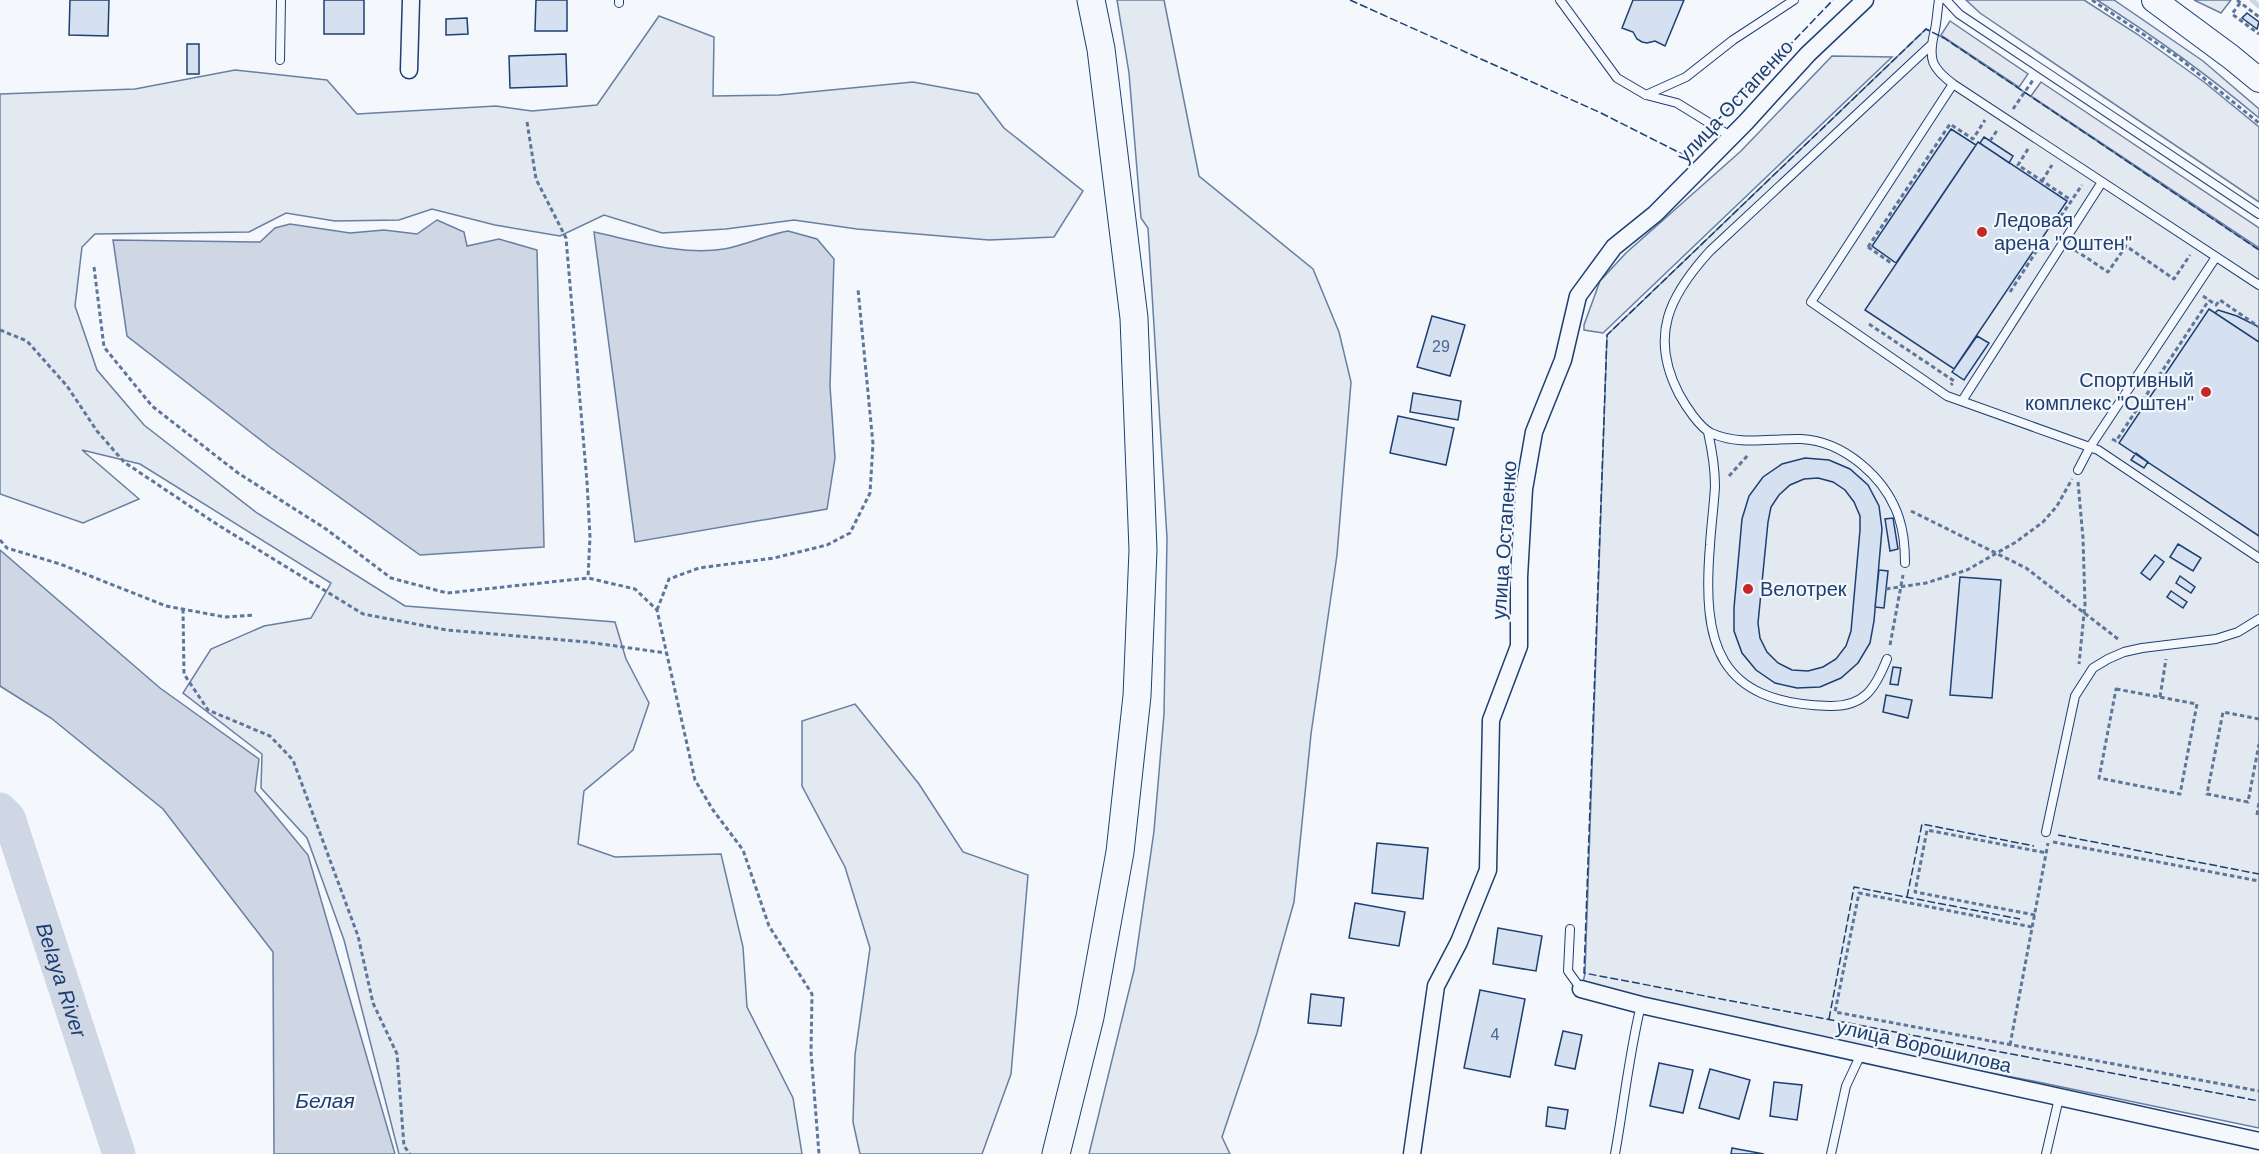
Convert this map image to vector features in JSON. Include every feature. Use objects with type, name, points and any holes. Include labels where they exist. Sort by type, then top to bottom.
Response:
[{"type":"main road","points":[[1085,0],[1101,49]]},
{"type":"main road","points":[[1090,0],[1101,49]]},
{"type":"main road","points":[[1056,1154],[1090,1017],[1120,852],[1137,696],[1142,583],[1140,440],[1134,318],[1101,49],[1098,0]]},
{"type":"main road","points":[[2154,0],[2259,80]]},
{"type":"street","points":[[409,70],[411,0]]},
{"type":"street","name":"улица Остапенко","points":[[1412,1154],[1436,986],[1460,942],[1488,870],[1491,720],[1519,646],[1519,577],[1524,489],[1534,432],[1563,360],[1578,296],[1614,247],[1654,214],[1732,137],[1808,54],[1865,0]]},
{"type":"street","name":"улица Ворошилова","points":[[1581,988],[1641,1005],[2259,1141]]},
{"type":"lane","points":[[280,60],[281,0]]},
{"type":"lane","points":[[1560,0],[1617,78],[1646,95],[1677,103],[1732,137]]},
{"type":"lane","points":[[1646,95],[1686,77],[1732,40],[1794,0]]},
{"type":"lane","points":[[1887,659],[1879,678],[1869,693],[1857,702],[1839,706],[1788,703],[1765,695],[1743,683],[1730,669],[1712,633],[1709,610],[1714,460],[1708,432],[1685,406],[1671,379],[1665,356],[1664,331],[1670,309],[1679,290],[1691,272],[1710,251],[1930,46],[1935,33],[1939,0]]},
{"type":"lane","points":[[1946,0],[1959,14],[2259,214]]},
{"type":"lane","points":[[1930,46],[1932,62],[1940,75],[2259,285]]},
{"type":"lane","points":[[1953,84],[1811,302],[1947,396],[2090,447],[2259,558]]},
{"type":"lane","points":[[1962,401],[2065,244],[2102,182]]},
{"type":"lane","points":[[2078,470],[2090,447],[2216,257]]},
{"type":"lane","points":[[1708,432],[1728,438],[1769,441],[1803,439],[1837,449],[1852,457],[1874,476],[1892,501],[1903,530],[1905,564]]},
{"type":"lane","points":[[2047,837],[2074,696],[2093,668],[2108,658],[2142,648],[2216,639],[2238,632],[2259,619]]},
{"type":"lane","points":[[1570,929],[1568,971],[1581,988]]},
{"type":"lane","points":[[1615,1154],[1641,1005]]},
{"type":"lane","points":[[1831,1154],[1846,1086],[1860,1054]]},
{"type":"lane","points":[[2046,1154],[2059,1098]]},
{"type":"path","points":[[2092,0],[2179,58],[2259,123]]},
{"type":"path","points":[[2259,17],[2239,1],[2232,14],[2259,34]]},
{"type":"path","points":[[1990,141],[2041,69]]},
{"type":"path","points":[[1868,247],[1950,124],[1973,139],[1985,120],[1998,129]]},
{"type":"path","points":[[527,122],[536,179],[566,238],[591,537],[588,578]]},
{"type":"path","points":[[2036,154],[2028,149],[2018,165],[2072,200]]},
{"type":"path","points":[[2042,181],[2052,165],[2044,160]]},
{"type":"path","points":[[2058,228],[2063,221],[2059,219],[2082,185]]},
{"type":"path","points":[[2010,292],[2043,241],[2048,244],[2053,236]]},
{"type":"path","points":[[1853,237],[1891,263]]},
{"type":"path","points":[[2065,244],[2108,272],[2126,246],[2174,279],[2197,245]]},
{"type":"path","points":[[94,267],[104,346],[152,406],[238,473],[326,529],[391,578],[447,592],[588,578],[635,589],[657,610]]},
{"type":"path","points":[[819,1154],[811,1052],[812,994],[769,926],[743,850],[713,810],[695,780],[657,610],[669,579],[699,568],[774,558],[827,545],[850,533],[870,493],[873,444],[858,289]]},
{"type":"path","points":[[2194,290],[2216,305],[2220,300],[2259,327]]},
{"type":"path","points":[[2098,436],[2116,441],[2209,300]]},
{"type":"path","points":[[0,330],[27,341],[67,387],[96,432],[124,462],[218,525],[363,614],[447,630],[587,642],[666,653]]},
{"type":"path","points":[[1713,506],[1722,485],[1736,466],[1769,441]]},
{"type":"path","points":[[1886,590],[1926,583],[1967,570],[1996,553],[2043,522],[2057,506],[2078,470]]},
{"type":"path","points":[[2074,696],[2084,613],[2083,538],[2078,470]]},
{"type":"path","points":[[1892,501],[2026,568],[2122,642],[2142,648]]},
{"type":"path","points":[[0,540],[7,548],[60,564],[166,606],[225,617],[254,615]]},
{"type":"path","points":[[1887,659],[1905,564]]},
{"type":"path","points":[[183,609],[184,674],[208,710],[270,736],[293,760],[358,936],[373,1003],[397,1054],[404,1146],[410,1154]]},
{"type":"path","points":[[2160,697],[2166,665],[2165,645]]},
{"type":"path","points":[[2116,689],[2160,697],[2197,704],[2180,794],[2099,778],[2116,689]]},
{"type":"path","points":[[2259,719],[2223,712],[2207,794],[2248,802],[2258,760],[2259,744]]},
{"type":"path","points":[[2257,814],[2259,802]]},
{"type":"path","points":[[2035,915],[1915,892],[1919,871],[1927,830],[2047,853]]},
{"type":"path","points":[[2010,1045],[2047,853],[2047,837],[2259,881]]},
{"type":"path","points":[[2032,927],[1859,893],[1834,1012],[2259,1091]]},
{"type":"shaded area","points":[[1117,0],[1164,0],[1199,176],[1313,269],[1339,332],[1351,382],[1337,555],[1311,734],[1294,902],[1257,1033],[1222,1137],[1230,1154],[1089,1154],[1134,970],[1154,831],[1164,714],[1167,538],[1148,228],[1141,218],[1129,73]]},
{"type":"shaded area","points":[[1966,0],[2084,0],[2137,34],[2204,82],[2259,127],[2259,202],[1980,13]]},
{"type":"shaded area","points":[[2097,0],[2114,0],[2203,61],[2259,109],[2259,118],[2180,56]]},
{"type":"shaded area","points":[[2194,0],[2231,0],[2221,13]]},
{"type":"shaded area","points":[[659,16],[714,37],[713,96],[779,95],[913,82],[978,94],[1004,128],[1083,191],[1054,237],[989,240],[857,229],[794,220],[726,229],[662,233],[604,215],[560,236],[495,225],[432,209],[399,220],[335,221],[286,213],[249,232],[95,234],[82,247],[75,306],[97,370],[144,425],[257,513],[405,606],[615,622],[626,659],[649,703],[633,750],[584,791],[578,844],[615,857],[721,854],[743,947],[747,1007],[793,1098],[802,1154],[399,1154],[344,940],[307,838],[261,788],[262,754],[183,693],[211,649],[264,626],[311,618],[331,583],[140,464],[82,450],[139,499],[83,523],[0,494],[0,94],[135,89],[235,70],[327,80],[357,114],[496,106],[532,111],[597,105]]},
{"type":"shaded area","points":[[1950,21],[2028,74],[2019,87],[1941,35]]},
{"type":"shaded area","points":[[1926,29],[1944,38],[2259,250],[2259,1128],[2033,1081],[1769,1031],[1582,988],[1585,973],[1607,335]]},
{"type":"shaded area","points":[[1832,56],[1892,57],[1603,333],[1584,330],[1600,281],[1626,253],[1741,151]]},
{"type":"shaded area","points":[[2041,82],[2259,228],[2259,248],[2031,96]]},
{"type":"shaded area","points":[[855,704],[919,784],[963,852],[1028,875],[1011,1074],[982,1154],[860,1154],[853,1122],[855,1055],[870,948],[845,867],[802,786],[802,721]]},
{"type":"water","points":[[437,220],[464,232],[467,246],[499,239],[537,250],[544,547],[420,555],[271,448],[127,336],[113,240],[260,242],[275,228],[290,224],[350,233],[384,230],[417,234]]},
{"type":"water","points":[[788,231],[817,239],[834,259],[830,386],[835,458],[827,509],[635,542],[594,232],[675,249],[708,251],[732,247]]},
{"type":"water","name":"Белая","points":[[0,550],[160,688],[259,759],[255,791],[308,855],[395,1154],[274,1154],[273,952],[163,809],[51,718],[0,686]]},
{"type":"building","points":[[70,0],[109,0],[108,36],[69,35]]},
{"type":"building","points":[[324,0],[364,0],[364,34],[324,34]]},
{"type":"building","points":[[536,0],[567,0],[567,31],[535,31]]},
{"type":"building","points":[[1633,0],[1684,0],[1665,46],[1655,41],[1642,42],[1633,32],[1622,28]]},
{"type":"building","points":[[2247,13],[2259,22],[2257,29],[2242,18]]},
{"type":"building","points":[[467,18],[468,34],[446,35],[446,19]]},
{"type":"building","points":[[187,44],[199,44],[199,74],[187,74]]},
{"type":"building","points":[[566,54],[567,86],[510,88],[509,56]]},
{"type":"building","points":[[1951,129],[1976,145],[1896,263],[1872,246]]},
{"type":"building","points":[[1984,137],[2013,156],[2009,163],[1980,143]]},
{"type":"building","name":"Ледовая арена \"Оштен\"","points":[[1978,142],[2067,201],[1954,369],[1865,310]]},
{"type":"building","name":"Спортивный комплекс \"Оштен\"","points":[[2209,309],[2259,342],[2259,536],[2119,443]]},
{"type":"building","points":[[2218,310],[2259,327],[2259,342],[2215,313]]},
{"type":"building","points":[[1432,316],[1465,325],[1450,376],[1417,367]]},
{"type":"building","points":[[1977,336],[1989,343],[1964,380],[1952,372]]},
{"type":"building","points":[[1413,393],[1461,401],[1458,420],[1410,412]]},
{"type":"building","points":[[1398,416],[1454,428],[1446,465],[1390,453]]},
{"type":"building","points":[[2136,453],[2148,462],[2144,468],[2131,460]]},
{"type":"building","name":"Велотрек","points":[[1805,458],[1829,460],[1850,469],[1868,485],[1879,506],[1882,529],[1870,643],[1858,663],[1841,678],[1820,687],[1797,688],[1775,683],[1756,670],[1742,653],[1734,631],[1742,519],[1749,496],[1763,477],[1782,464]],"holes":[[[1818,478],[1833,482],[1845,490],[1860,516],[1851,631],[1846,646],[1836,659],[1823,667],[1808,671],[1792,670],[1778,663],[1767,652],[1760,638],[1758,623],[1771,507],[1790,485],[1804,479]]]},
{"type":"building","points":[[1893,518],[1898,549],[1890,551],[1885,519]]},
{"type":"building","points":[[2178,544],[2201,558],[2193,571],[2170,557]]},
{"type":"building","points":[[2155,555],[2164,562],[2150,580],[2141,573]]},
{"type":"building","points":[[1879,570],[1888,571],[1884,608],[1875,607]]},
{"type":"building","points":[[2180,576],[2195,587],[2191,593],[2176,583]]},
{"type":"building","points":[[1960,577],[2001,580],[1992,698],[1950,695]]},
{"type":"building","points":[[2171,591],[2187,602],[2183,608],[2167,597]]},
{"type":"building","points":[[1893,667],[1901,668],[1898,685],[1890,684]]},
{"type":"building","points":[[1886,695],[1912,700],[1908,718],[1883,712]]},
{"type":"building","points":[[1377,843],[1428,848],[1423,899],[1372,893]]},
{"type":"building","points":[[1355,903],[1405,912],[1399,946],[1349,938]]},
{"type":"building","points":[[1498,928],[1542,936],[1536,971],[1493,964]]},
{"type":"building","points":[[1480,990],[1525,999],[1510,1077],[1464,1068]]},
{"type":"building","points":[[1311,994],[1344,998],[1341,1026],[1308,1023]]},
{"type":"building","points":[[1563,1031],[1582,1035],[1575,1069],[1555,1065]]},
{"type":"building","points":[[1659,1063],[1693,1070],[1683,1113],[1650,1106]]},
{"type":"building","points":[[1710,1069],[1750,1080],[1739,1119],[1699,1108]]},
{"type":"building","points":[[1774,1082],[1802,1085],[1797,1120],[1770,1116]]},
{"type":"building","points":[[1548,1107],[1568,1110],[1565,1129],[1546,1126]]},
{"type":"building","points":[[1732,1148],[1764,1154],[1731,1154]]},
{"type":"waterway","points":[[2252,0],[2259,6]]},
{"type":"waterway","name":"Belaya River","points":[[0,809],[9,818],[119,1154]]},
{"type":"fence","points":[[1350,0],[1601,113],[1684,155],[1833,0]]},
{"type":"fence","points":[[2259,250],[1944,38],[1926,29],[1607,335],[1584,973],[2259,1101]]},
{"type":"fence","points":[[1907,897],[1922,824],[2034,846]]},
{"type":"fence","points":[[2058,835],[2259,874]]},
{"type":"fence","points":[[1829,1019],[1854,887],[2020,919]]},
{"type":"place","name":"Ледовая арена \"Оштен\"","points":[[1982,232]]},
{"type":"place","name":"Спортивный комплекс \"Оштен\"","points":[[2206,392]]},
{"type":"place","name":"Велотрек","points":[[1748,589]]}]
